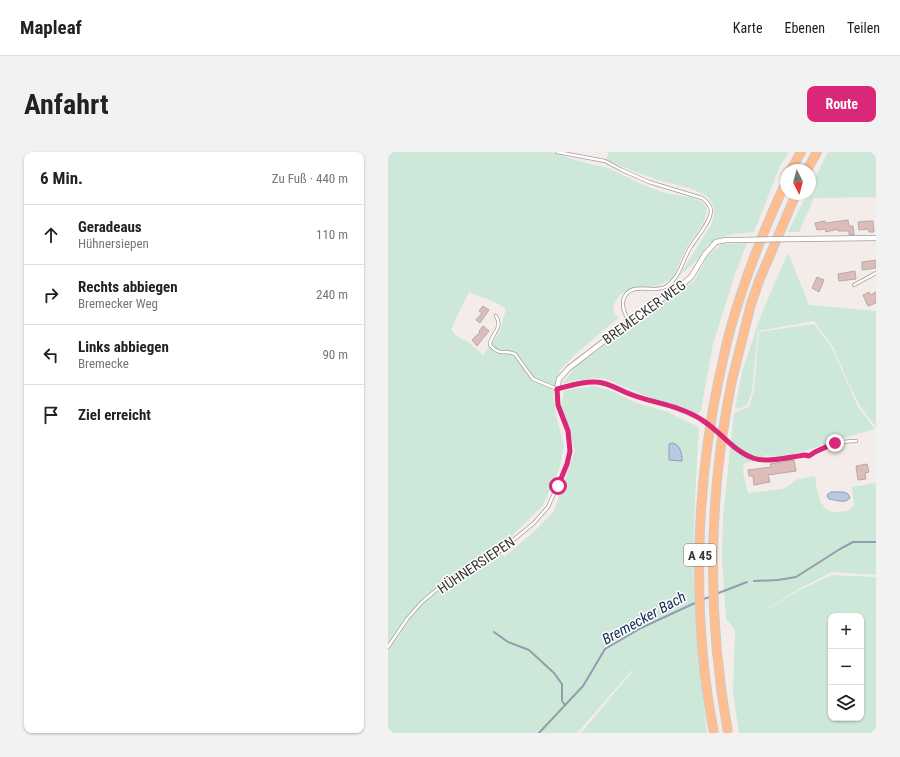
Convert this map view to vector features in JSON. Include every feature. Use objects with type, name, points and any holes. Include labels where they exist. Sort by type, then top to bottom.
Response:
[{"type":"highway","points":[[795,164],[800,152]]},
{"type":"highway","points":[[810,164],[817,152]]},
{"type":"highway","name":"A 45","points":[[714,733],[705,673],[699,572],[704,470],[719,378],[731,328],[746,280],[766,227],[780,196]]},
{"type":"highway","name":"A 45","points":[[728,733],[716,653],[713,605],[713,556],[719,460],[725,414],[751,304],[759,281],[793,200]]},
{"type":"street","name":"BREMECKER WEG","points":[[557,389],[559,379],[569,368],[691,277],[705,254],[716,242],[726,240],[876,238]]},
{"type":"lane","points":[[557,152],[605,161],[649,182],[702,198],[710,207],[711,212],[709,218],[690,248],[675,278],[665,287],[659,289],[637,288],[629,291],[625,296],[623,308],[630,322]]},
{"type":"lane","points":[[854,285],[876,273]]},
{"type":"lane","points":[[496,316],[499,323],[496,332],[489,342],[490,345],[498,352],[515,354],[533,379],[557,389],[586,382],[598,382],[608,384],[644,399],[668,404],[701,419],[736,448],[755,459],[763,460],[805,455],[809,456],[835,443],[843,441],[856,441]]},
{"type":"lane","name":"HÜHNERSIEPEN","points":[[388,647],[407,619],[422,602],[441,586],[500,551],[534,523],[548,507],[567,464],[570,451],[568,431],[558,405],[557,389]]},
{"type":"green space","points":[[388,152],[551,152],[578,161],[608,168],[646,186],[665,193],[693,198],[700,201],[707,207],[707,213],[703,224],[684,252],[674,278],[659,285],[620,294],[613,306],[615,315],[619,317],[578,352],[560,370],[553,392],[556,415],[564,446],[559,470],[543,505],[498,550],[504,557],[536,530],[554,511],[575,450],[561,407],[564,390],[595,386],[609,390],[637,403],[665,411],[699,427],[694,529],[694,591],[697,644],[707,733],[581,733],[632,672],[632,670],[577,733],[388,733]],"holes":[[[469,292],[495,302],[506,309],[500,332],[483,355],[451,330]]]},
{"type":"green space","points":[[609,152],[789,152],[780,164],[754,232],[732,234],[716,239],[707,245],[699,258],[679,276],[711,225],[714,214],[712,203],[707,197],[695,190],[646,176],[606,160]]},
{"type":"green space","points":[[828,152],[876,152],[876,197],[816,198],[816,176]]},
{"type":"green space","points":[[804,200],[813,200],[799,232],[788,232]]},
{"type":"green space","points":[[747,243],[734,277],[713,344],[701,410],[696,417],[606,379],[592,378],[562,383],[577,366],[694,281],[708,256],[722,244]]},
{"type":"green space","points":[[788,253],[809,305],[876,311],[876,427],[860,406],[833,347],[814,321],[758,331],[752,391],[747,406],[735,409],[742,372],[761,315]]},
{"type":"green space","points":[[814,324],[832,348],[858,407],[875,429],[793,454],[775,456],[766,455],[761,460],[744,463],[743,472],[748,493],[783,489],[798,479],[815,476],[821,502],[827,510],[832,512],[848,511],[854,505],[852,487],[876,483],[876,575],[832,572],[797,590],[761,613],[798,591],[832,575],[876,577],[876,733],[739,733],[733,693],[735,630],[726,619],[722,560],[723,517],[734,413],[749,407],[754,390],[759,332]]},
{"type":"water","points":[[673,443],[679,448],[682,461],[669,460],[669,444]]},
{"type":"water","points":[[831,492],[844,492],[848,494],[850,498],[846,501],[829,499],[827,496]]},
{"type":"building","points":[[848,220],[849,226],[853,226],[854,235],[849,235],[849,231],[838,231],[838,229],[826,232],[825,229],[817,230],[815,223],[825,221],[826,223]]},
{"type":"building","points":[[873,221],[874,232],[869,232],[868,229],[859,230],[858,222]]},
{"type":"building","points":[[876,260],[876,268],[862,270],[862,262]]},
{"type":"building","points":[[855,271],[856,279],[839,281],[838,274]]},
{"type":"building","points":[[817,277],[824,280],[819,292],[812,288]]},
{"type":"building","points":[[869,292],[870,295],[876,292],[876,303],[868,306],[863,295]]},
{"type":"building","points":[[483,306],[489,310],[480,323],[476,320],[482,313],[479,311]]},
{"type":"building","points":[[483,326],[489,331],[477,346],[472,340],[480,332],[479,331]]},
{"type":"building","points":[[794,460],[796,471],[768,475],[770,482],[754,485],[753,476],[749,476],[748,470],[771,467],[770,464]]},
{"type":"building","points":[[867,464],[869,472],[865,473],[866,479],[858,480],[856,466]]},
{"type":"waterway","name":"Bremecker Bach","points":[[754,581],[778,580],[796,577],[853,542],[876,542]]},
{"type":"waterway","name":"Bremecker Bach","points":[[716,594],[747,582]]},
{"type":"waterway","name":"Bremecker Bach","points":[[701,600],[712,596]]},
{"type":"waterway","name":"Bremecker Bach","points":[[539,733],[583,686],[605,649],[641,628],[697,602]]},
{"type":"waterway","points":[[494,632],[508,642],[529,650],[554,673],[562,684],[562,701],[565,705]]},
{"type":"route","points":[[558,486],[559,480],[567,464],[570,445],[568,431],[558,405],[557,389],[586,382],[608,384],[626,393],[644,399],[668,404],[701,419],[736,448],[755,459],[763,460],[805,455],[809,456],[835,443]]}]
